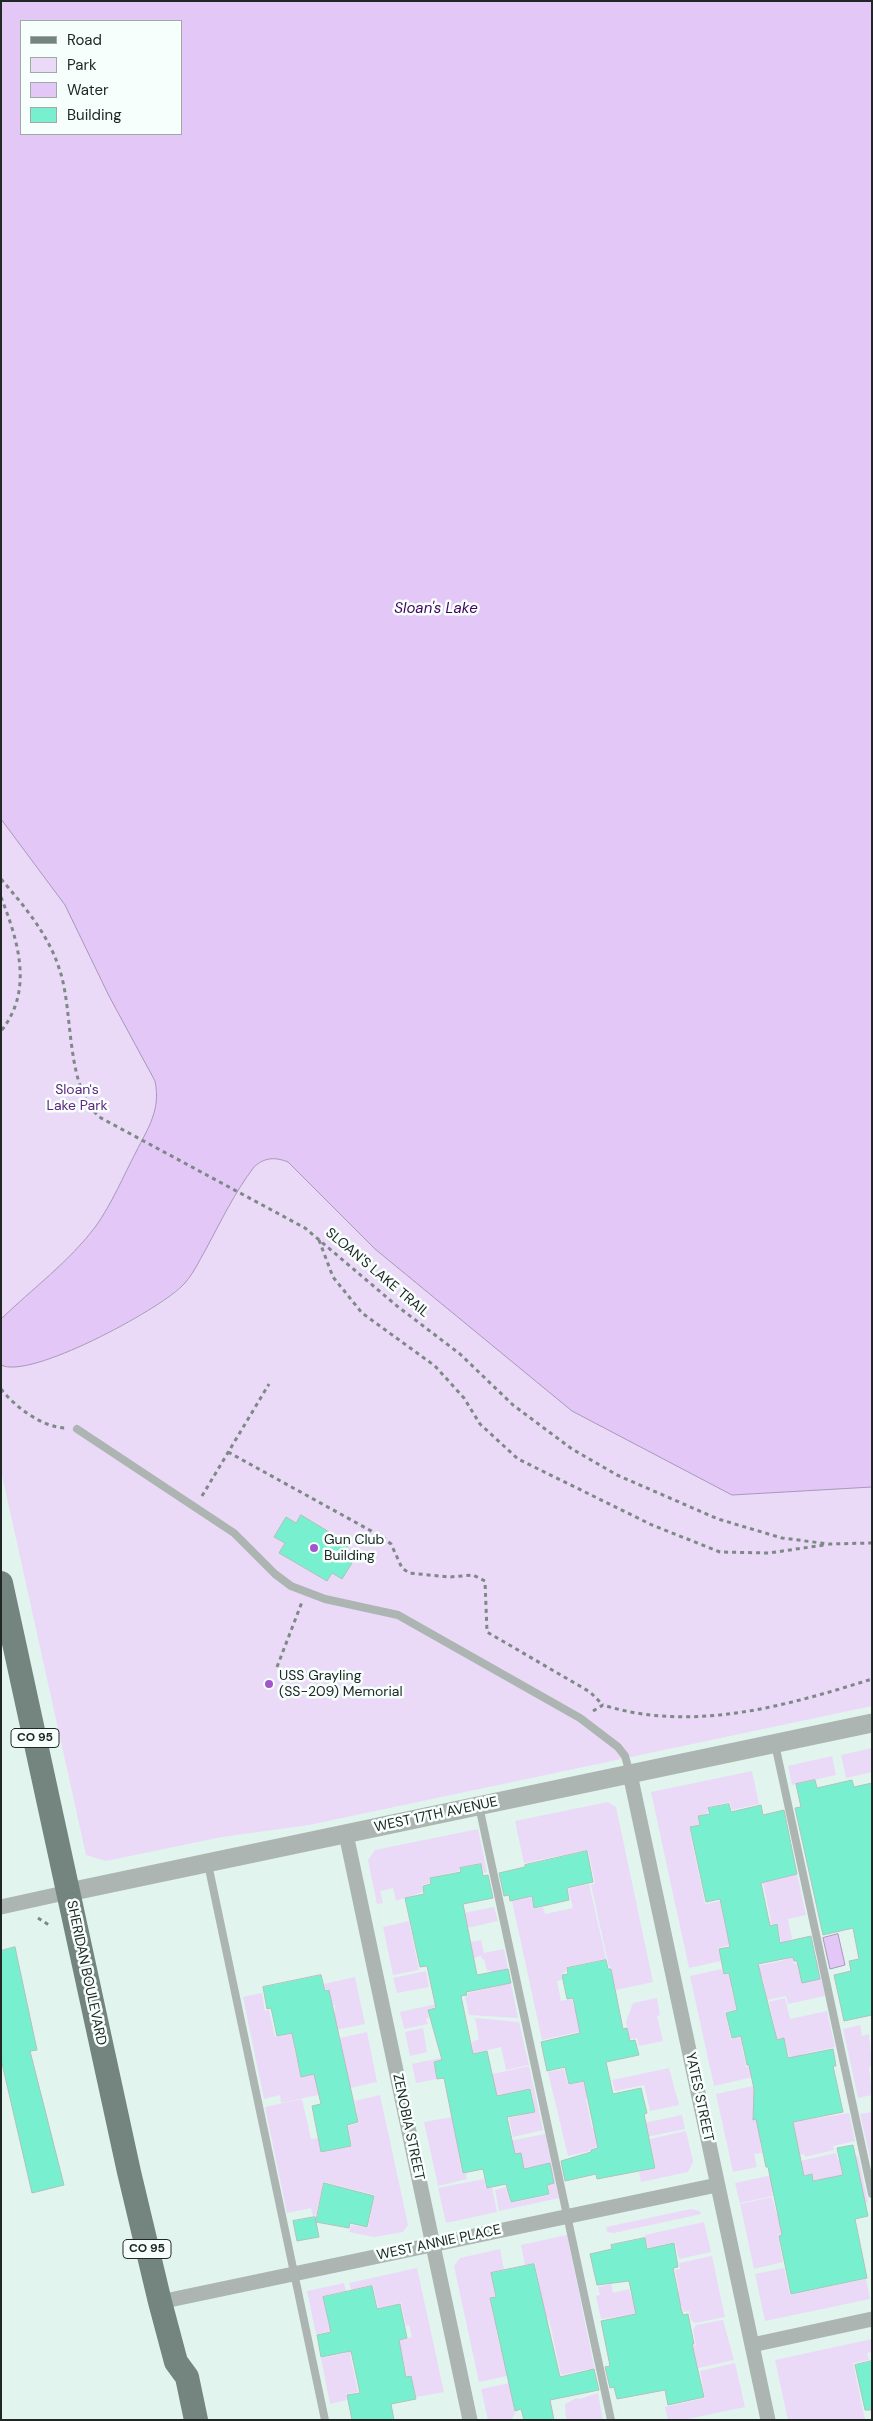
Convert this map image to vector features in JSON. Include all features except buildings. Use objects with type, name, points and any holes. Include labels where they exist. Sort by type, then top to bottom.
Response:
[{"type":"main road","name":"SHERIDAN BOULEVARD","points":[[1,1583],[129,2172],[176,2362],[187,2377],[196,2420]]},
{"type":"main road","name":"SHERIDAN BOULEVARD","points":[[176,2362],[173,2380],[181,2420]]},
{"type":"street","name":"WEST 17TH AVENUE","points":[[1,1907],[872,1723]]},
{"type":"street","name":"YATES STREET","points":[[630,1774],[768,2420]]},
{"type":"street","name":"ZENOBIA STREET","points":[[346,1834],[470,2420]]},
{"type":"street","name":"WEST ANNIE PLACE","points":[[160,2302],[718,2184]]},
{"type":"street","points":[[752,2345],[872,2319]]},
{"type":"lane","points":[[76,1429],[234,1533],[291,1586],[305,1593],[398,1615],[580,1718],[618,1748],[625,1756],[630,1774]]},
{"type":"lane","points":[[775,1744],[872,2194]]},
{"type":"lane","points":[[479,1806],[611,2420]]},
{"type":"lane","points":[[207,1863],[325,2420]]},
{"type":"path","name":"SLOAN'S LAKE TRAIL","points":[[1,878],[37,923],[57,963],[69,1011],[78,1076],[85,1100],[102,1118],[305,1228],[397,1306],[460,1354],[513,1405],[572,1449],[618,1475],[718,1520],[782,1538],[829,1544],[872,1543]]},
{"type":"path","points":[[1,897],[19,949],[21,970],[17,1003],[12,1016],[1,1031]]},
{"type":"path","points":[[319,1240],[333,1277],[362,1313],[435,1366],[464,1398],[480,1424],[518,1459],[652,1525],[720,1552],[769,1553],[829,1544]]},
{"type":"path","points":[[195,1507],[269,1384]]},
{"type":"path","points":[[1,1389],[22,1409],[53,1427],[76,1429]]},
{"type":"path","points":[[228,1452],[384,1538],[391,1544],[402,1568],[409,1573],[449,1577],[473,1575],[484,1581],[487,1632],[590,1692],[603,1705],[631,1714],[676,1717],[721,1715],[761,1710],[805,1700],[872,1678]]},
{"type":"path","points":[[276,1667],[305,1593]]},
{"type":"path","points":[[580,1718],[603,1705]]},
{"type":"path","points":[[38,1918],[49,1925]]},
{"type":"green space","name":"Sloan's Lake Park","points":[[1,819],[65,905],[155,1081],[156,1101],[149,1127],[96,1226],[63,1263],[1,1319]]},
{"type":"green space","points":[[268,1158],[277,1158],[288,1162],[375,1249],[572,1411],[732,1495],[872,1487],[872,1706],[309,1825],[222,1837],[106,1861],[86,1855],[1,1471],[1,1365],[16,1367],[38,1363],[65,1353],[122,1326],[169,1298],[187,1280],[245,1179],[254,1167]]},
{"type":"green space","points":[[872,1748],[872,1772],[846,1778],[841,1755]]},
{"type":"green space","points":[[832,1756],[836,1775],[792,1785],[788,1766]]},
{"type":"green space","points":[[752,1771],[759,1804],[732,1810],[730,1802],[707,1807],[708,1813],[697,1816],[699,1824],[689,1827],[705,1904],[720,1901],[726,1930],[735,1944],[718,1948],[721,1961],[689,1968],[651,1792]]},
{"type":"green space","points":[[608,1802],[616,1807],[653,1982],[616,1990],[591,1885],[595,1883],[588,1850],[524,1863],[515,1821]]},
{"type":"green space","points":[[478,1829],[487,1872],[484,1873],[481,1863],[459,1868],[459,1871],[429,1878],[430,1883],[422,1885],[423,1892],[396,1901],[393,1888],[380,1891],[383,1903],[377,1904],[368,1860],[375,1850]]},
{"type":"green space","points":[[797,1874],[806,1915],[788,1919],[792,1939],[788,1940],[789,1948],[783,1949],[777,1923],[734,1933],[733,1929],[771,1921],[763,1883]]},
{"type":"green space","points":[[589,1884],[606,1959],[566,1967],[566,1972],[561,1974],[562,1980],[557,1981],[561,2001],[572,1999],[574,2008],[596,2028],[542,2040],[512,1901],[531,1897],[534,1909],[543,1907],[545,1914],[573,1908],[568,1889]]},
{"type":"green space","points":[[494,1907],[498,1921],[467,1928],[464,1913]]},
{"type":"green space","points":[[409,1921],[419,1970],[393,1975],[383,1927]]},
{"type":"green space","points":[[481,1940],[484,1953],[504,1949],[518,2018],[469,2015],[465,1997],[468,1996],[468,1993],[499,1986],[497,1977],[492,1978],[490,1970],[487,1971],[484,1959],[481,1956],[474,1958],[471,1942]]},
{"type":"green space","points":[[792,1952],[794,1964],[817,1960],[825,1996],[788,2004],[786,1996],[767,2000],[763,1978],[756,1979],[753,1967],[785,1960],[784,1953]]},
{"type":"green space","points":[[722,1969],[724,1975],[752,1969],[755,1980],[731,1986],[736,2009],[725,2012],[731,2039],[775,2029],[769,2002],[785,1998],[790,2019],[827,2011],[835,2047],[803,2054],[792,2065],[784,2038],[742,2046],[746,2067],[751,2066],[753,2077],[714,2086],[690,1976]]},
{"type":"green space","points":[[426,1971],[429,1987],[397,1993],[393,1978]]},
{"type":"green space","points":[[355,1977],[365,2024],[321,2033],[294,2048],[301,2077],[346,2068],[340,2038],[367,2032],[377,2082],[281,2103],[280,2095],[264,2099],[243,1997],[262,1993],[265,2011],[269,2010],[275,2037],[295,2033],[335,2018],[335,2005],[333,2005],[329,1989],[326,1990],[324,1984]]},
{"type":"green space","points":[[657,1998],[660,2015],[657,2016],[663,2041],[639,2046],[637,2038],[630,2039],[626,2022],[633,2003]]},
{"type":"green space","points":[[441,2003],[441,2006],[428,2009],[429,2018],[426,2019],[428,2024],[404,2029],[400,2012]]},
{"type":"green space","points":[[475,2018],[519,2022],[529,2065],[506,2070],[501,2047],[433,2062],[437,2079],[416,2083],[412,2064],[473,2051],[472,2042],[479,2039]]},
{"type":"green space","points":[[860,2025],[862,2036],[869,2034],[872,2066],[869,2067],[872,2095],[858,2098],[843,2029]]},
{"type":"green space","points":[[423,2028],[427,2052],[410,2056],[405,2032]]},
{"type":"green space","points":[[529,2066],[543,2130],[513,2137],[509,2118],[536,2112],[531,2088],[482,2099],[483,2076]]},
{"type":"green space","points":[[669,2068],[679,2105],[650,2111],[644,2085],[615,2091],[612,2080]]},
{"type":"green space","points":[[564,2069],[568,2085],[607,2077],[611,2094],[586,2099],[592,2128],[616,2123],[639,2124],[682,2115],[685,2129],[589,2149],[590,2151],[568,2156],[548,2072]]},
{"type":"green space","points":[[781,2080],[782,2082],[754,2088],[753,2120],[757,2119],[795,2134],[760,2142],[762,2153],[754,2154],[757,2167],[733,2172],[716,2094]]},
{"type":"green space","points":[[380,2095],[408,2225],[403,2232],[374,2237],[349,2232],[351,2225],[368,2228],[375,2195],[324,2182],[316,2215],[313,2216],[311,2208],[287,2213],[265,2107],[302,2099],[311,2139],[318,2138],[321,2153],[352,2146],[348,2126],[359,2123],[355,2101]]},
{"type":"green space","points":[[872,2112],[872,2166],[860,2114]]},
{"type":"green space","points":[[849,2113],[855,2141],[833,2146],[834,2150],[805,2157],[804,2154],[800,2155],[793,2122]]},
{"type":"green space","points":[[452,2117],[462,2174],[466,2173],[467,2179],[438,2186],[424,2122]]},
{"type":"green space","points":[[686,2131],[693,2162],[688,2172],[641,2182],[639,2172],[656,2168],[650,2139]]},
{"type":"green space","points":[[545,2134],[559,2198],[499,2211],[495,2190],[506,2187],[510,2203],[550,2195],[544,2164],[524,2168],[521,2153],[502,2157],[499,2143]]},
{"type":"green space","points":[[836,2153],[838,2160],[858,2156],[868,2202],[831,2210],[819,2179],[814,2180],[812,2174],[773,2182],[775,2191],[772,2192],[773,2196],[740,2203],[735,2183],[796,2170],[795,2162]]},
{"type":"green space","points":[[484,2179],[486,2188],[492,2187],[497,2212],[446,2223],[438,2188]]},
{"type":"green space","points":[[772,2197],[777,2215],[808,2208],[812,2227],[778,2235],[783,2262],[754,2269],[740,2204]]},
{"type":"green space","points":[[691,2209],[700,2211],[701,2214],[614,2233],[607,2232],[606,2227]]},
{"type":"green space","points":[[704,2222],[711,2252],[679,2259],[675,2242],[648,2248],[645,2235]]},
{"type":"green space","points":[[567,2235],[595,2371],[590,2372],[589,2369],[561,2375],[549,2319],[496,2330],[500,2348],[502,2348],[512,2375],[479,2382],[454,2266],[460,2258],[500,2249],[504,2270],[491,2273],[495,2296],[490,2298],[494,2319],[544,2309],[535,2263],[525,2265],[521,2245]]},
{"type":"green space","points":[[712,2256],[725,2317],[695,2323],[691,2320],[689,2311],[684,2312],[682,2306],[651,2312],[648,2298],[679,2291],[675,2270],[680,2269],[679,2263]]},
{"type":"green space","points":[[417,2268],[444,2392],[416,2397],[411,2375],[407,2376],[401,2350],[387,2353],[385,2344],[412,2337],[409,2325],[406,2326],[401,2303],[378,2308],[373,2285],[351,2290],[349,2283]]},
{"type":"green space","points":[[784,2268],[790,2295],[866,2279],[870,2299],[765,2321],[755,2274]]},
{"type":"green space","points":[[344,2283],[346,2291],[323,2296],[329,2325],[359,2319],[366,2350],[350,2354],[358,2392],[346,2394],[347,2400],[330,2404],[321,2358],[347,2353],[342,2329],[316,2334],[307,2291]]},
{"type":"green space","points":[[611,2284],[613,2293],[629,2289],[631,2296],[636,2295],[648,2312],[601,2319],[596,2296],[600,2295],[598,2287]]},
{"type":"green space","points":[[723,2320],[734,2360],[698,2368],[697,2363],[694,2363],[678,2349],[696,2345],[693,2330],[696,2325]]},
{"type":"green space","points":[[872,2339],[872,2352],[867,2353],[869,2360],[853,2363],[865,2420],[788,2420],[775,2360]]},
{"type":"green space","points":[[735,2363],[745,2407],[682,2420],[668,2420],[665,2407],[705,2398],[700,2371]]},
{"type":"green space","points":[[534,2378],[535,2381],[510,2387],[515,2414],[511,2420],[488,2420],[481,2389]]},
{"type":"green space","points":[[598,2393],[603,2420],[566,2420],[565,2404],[576,2398],[580,2399]]},
{"type":"water","name":"Sloan's Lake","points":[[1,1],[872,1],[872,1487],[732,1495],[572,1411],[375,1249],[288,1162],[279,1159],[266,1160],[254,1167],[234,1197],[192,1274],[168,1298],[122,1326],[65,1353],[16,1367],[1,1365],[1,1319],[63,1263],[96,1226],[149,1127],[155,1110],[155,1081],[109,996],[65,905],[1,819]]},
{"type":"water","points":[[838,1934],[845,1965],[830,1969],[823,1938]]},
{"type":"place","name":"Gun Club Building","points":[[314,1548]]},
{"type":"place","name":"USS Grayling (SS-209) Memorial","points":[[269,1684]]}]
